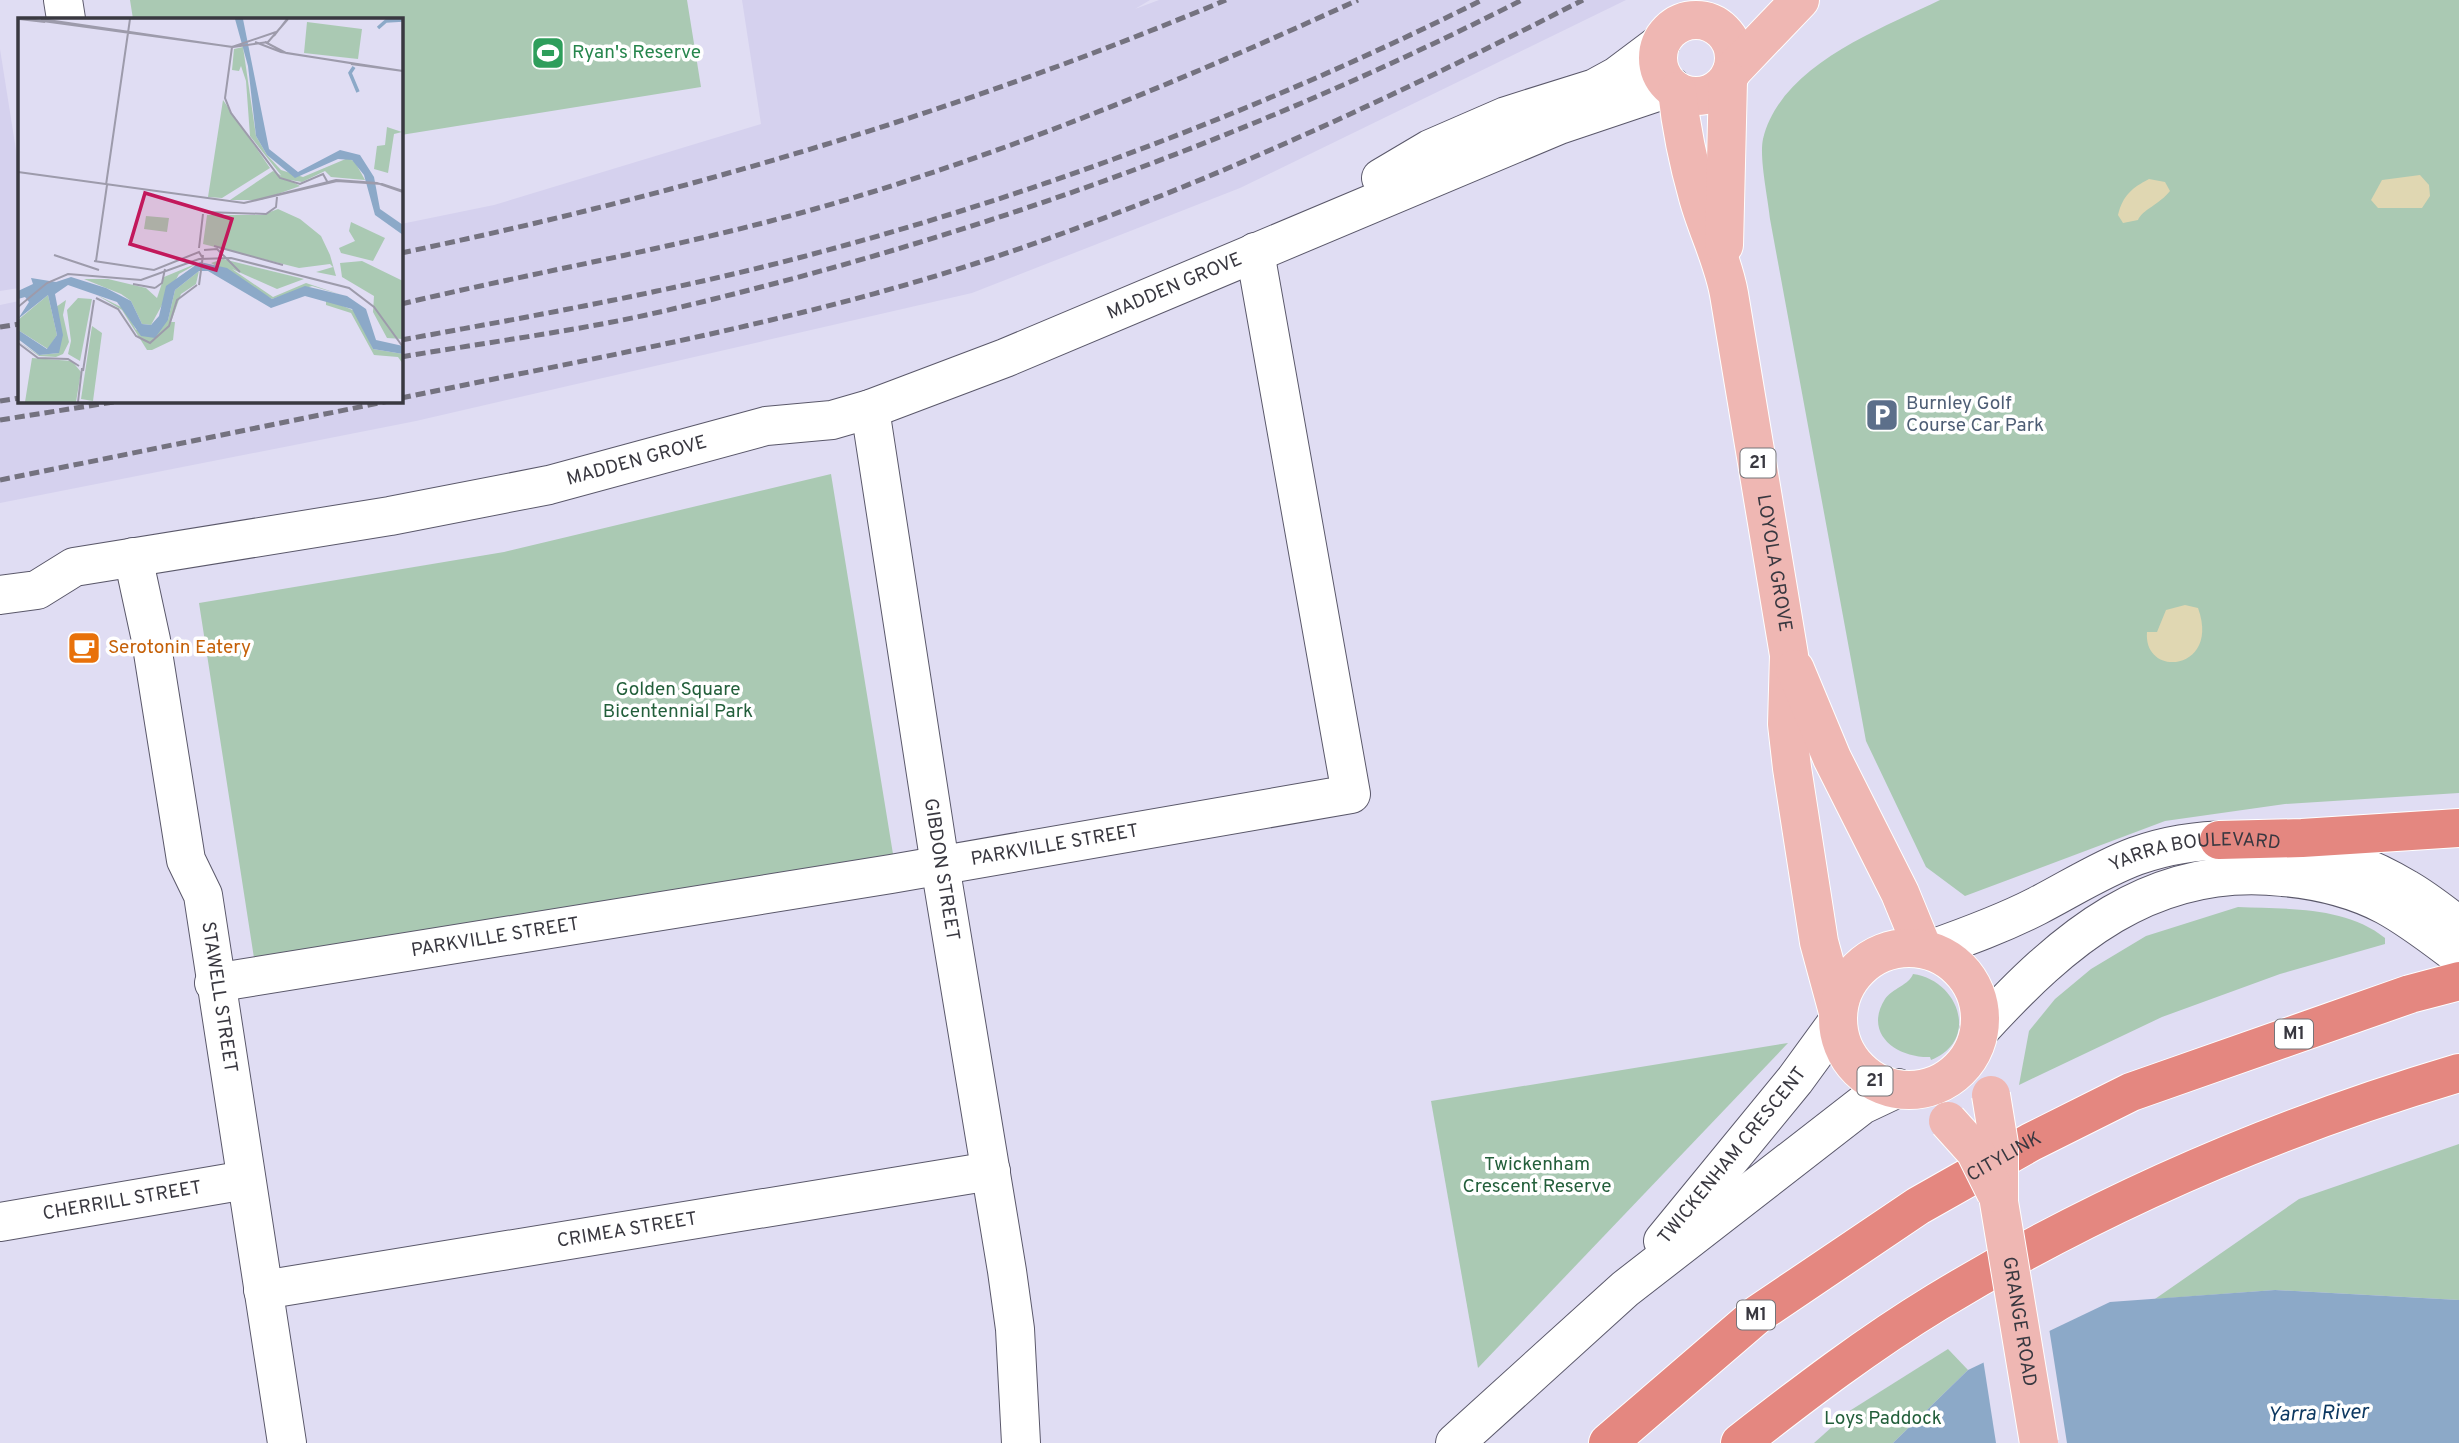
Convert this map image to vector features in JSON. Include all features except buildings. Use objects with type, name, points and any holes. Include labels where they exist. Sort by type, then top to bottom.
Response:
[{"type":"highway","points":[[2219,840],[2459,828]]},
{"type":"highway","name":"CITYLINK","points":[[1608,1443],[1758,1314],[1918,1206],[2031,1142],[2131,1092],[2410,994],[2459,981]]},
{"type":"highway","points":[[1740,1443],[1860,1352],[1936,1302],[2066,1230],[2224,1156],[2395,1091],[2459,1073]]},
{"type":"main road","name":"MADDEN GROVE","points":[[1671,33],[1723,0]]},
{"type":"main road","points":[[1674,89],[1699,96],[1720,88],[1800,0]]},
{"type":"main road","name":"21","points":[[1674,89],[1660,71],[1658,52],[1671,33],[1703,21],[1723,30],[1734,49],[1730,75]]},
{"type":"main road","name":"LOYOLA GROVE","points":[[1730,75],[1724,265],[1788,654],[1787,724],[1792,768],[1819,942],[1838,1016]]},
{"type":"main road","name":"LOYOLA GROVE","points":[[1674,89],[1682,134],[1699,199],[1724,265]]},
{"type":"main road","name":"LOYOLA GROVE","points":[[1788,654],[1832,758],[1926,950]]},
{"type":"main road","points":[[1838,1016],[1852,976],[1870,959],[1893,949],[1926,950]]},
{"type":"main road","name":"21","points":[[1838,1016],[1843,1045],[1856,1065],[1875,1081],[1899,1088],[1926,1087],[1949,1077],[1966,1060],[1978,1035],[1980,1016],[1973,988],[1955,964],[1926,950]]},
{"type":"main road","name":"GRANGE ROAD","points":[[1978,1035],[1999,1144],[1999,1202],[2039,1443]]},
{"type":"main road","name":"GRANGE ROAD","points":[[1899,1088],[1948,1121],[1982,1163],[1999,1202]]},
{"type":"street","points":[[63,0],[66,18]]},
{"type":"street","name":"MADDEN GROVE","points":[[1255,251],[1335,209],[1430,149],[1506,116],[1595,88],[1617,76],[1671,33]]},
{"type":"street","name":"MADDEN GROVE","points":[[0,595],[37,590],[74,567],[390,516],[549,485],[765,426],[832,420],[870,409],[1005,358],[1559,125],[1674,89]]},
{"type":"street","name":"PARKVILLE STREET","points":[[214,983],[940,865],[1351,794],[1255,251]]},
{"type":"street","name":"GIBDON STREET","points":[[870,409],[1015,1329],[1021,1443]]},
{"type":"street","name":"STAWELL STREET","points":[[134,557],[151,640],[186,860],[203,895],[214,983],[287,1443]]},
{"type":"street","name":"YARRA BOULEVARD","points":[[1926,950],[2000,923],[2135,857],[2175,845],[2219,840],[2301,849],[2334,857],[2396,882],[2430,915],[2459,956]]},
{"type":"street","name":"YARRA BOULEVARD","points":[[1978,1035],[2033,975],[2081,933],[2128,905],[2168,888],[2229,875],[2275,876],[2338,887],[2430,915]]},
{"type":"street","name":"TWICKENHAM CRESCENT","points":[[1625,1289],[1795,1080],[1838,1016]]},
{"type":"street","name":"TWICKENHAM CRESCENT","points":[[1455,1443],[1625,1289],[1862,1105],[1899,1088]]},
{"type":"street","name":"CRIMEA STREET","points":[[263,1290],[991,1171]]},
{"type":"street","name":"CHERRILL STREET","points":[[0,1223],[246,1180]]},
{"type":"street","name":"GIBDON STREET","points":[[1015,1329],[1046,1443]]},
{"type":"shaded area","points":[[742,0],[1150,0],[1135,9],[1159,0],[1626,0],[1240,188],[972,293],[416,421],[0,503],[0,305],[18,301],[18,402],[402,402],[402,224],[494,205],[761,124]]},
{"type":"shaded area","points":[[0,49],[18,163],[18,288],[0,291]]},
{"type":"green space","name":"Ryan's Reserve","points":[[130,0],[687,0],[701,87],[402,135],[402,18],[133,18]]},
{"type":"green space","points":[[1940,0],[2459,0],[2459,793],[2285,804],[2165,821],[1965,896],[1926,867],[1866,741],[1770,219],[1762,147],[1773,113],[1790,90],[1811,70],[1862,38]]},
{"type":"green space","name":"Golden Square Bicentennial Park","points":[[831,474],[893,854],[254,958],[199,603],[504,552]]},
{"type":"green space","points":[[2238,907],[2295,909],[2334,915],[2369,928],[2385,938],[2385,944],[2280,974],[2162,1017],[2019,1085],[2029,1031],[2055,999],[2091,969],[2146,936]]},
{"type":"green space","points":[[1913,974],[1942,987],[1958,1012],[1959,1026],[1955,1039],[1946,1051],[1931,1060],[1930,1057],[1906,1053],[1895,1048],[1887,1042],[1878,1023],[1879,1012],[1885,999]]},
{"type":"green space","name":"Twickenham Crescent Reserve","points":[[1788,1043],[1478,1368],[1431,1101]]},
{"type":"green space","points":[[2459,1144],[2459,1300],[2275,1290],[2155,1299],[2299,1199]]},
{"type":"green space","name":"Loys Paddock","points":[[1948,1349],[1968,1370],[1893,1443],[1814,1443],[1851,1410]]},
{"type":"sand","points":[[2420,175],[2429,185],[2430,196],[2422,208],[2378,208],[2371,200],[2382,180]]},
{"type":"sand","points":[[2149,179],[2165,182],[2170,191],[2138,220],[2123,223],[2118,215],[2123,202],[2133,189]]},
{"type":"sand","points":[[2185,605],[2198,608],[2202,629],[2199,645],[2191,656],[2180,661],[2167,662],[2157,657],[2149,647],[2147,632],[2157,632],[2166,610]]},
{"type":"water","name":"Yarra River","points":[[2275,1290],[2459,1300],[2459,1443],[1893,1443],[1968,1370],[2110,1302]]},
{"type":"pier","points":[[2049,1328],[2067,1443],[1996,1443],[1983,1359]]},
{"type":"railway","points":[[402,253],[612,204],[819,146],[1024,78],[1126,41],[1226,0]]},
{"type":"railway","points":[[402,304],[704,237],[875,191],[1085,117],[1358,0]]},
{"type":"railway","points":[[402,340],[699,282],[798,258],[974,207],[1147,147],[1232,113],[1317,78],[1482,0]]},
{"type":"railway","points":[[402,357],[664,311],[776,283],[995,218],[1209,141],[1315,97],[1522,0]]},
{"type":"railway","points":[[402,398],[763,322],[906,285],[977,263],[1133,207],[1285,144],[1435,74],[1583,0]]},
{"type":"railway","points":[[0,327],[18,324]]},
{"type":"railway","points":[[0,401],[18,398]]},
{"type":"railway","points":[[0,420],[114,402]]},
{"type":"railway","points":[[0,480],[384,402]]},
{"type":"place","name":"Ryan's Reserve","points":[[548,53]]},
{"type":"place","name":"Burnley Golf Course Car Park","points":[[1882,415]]},
{"type":"place","name":"Serotonin Eatery","points":[[84,648]]}]
